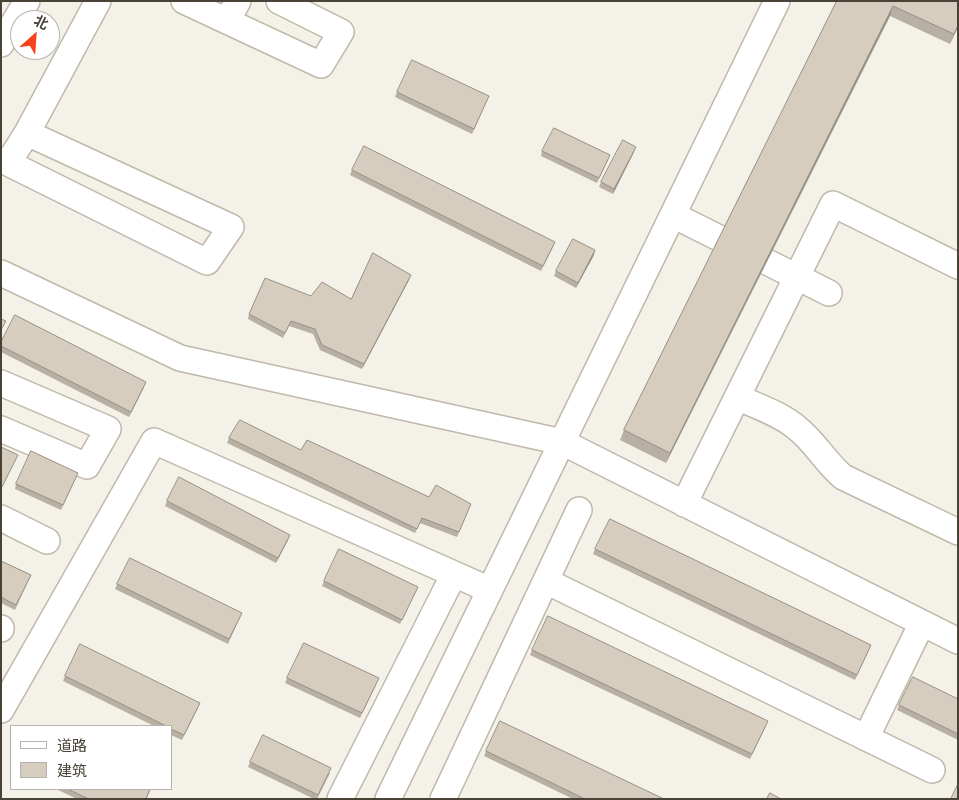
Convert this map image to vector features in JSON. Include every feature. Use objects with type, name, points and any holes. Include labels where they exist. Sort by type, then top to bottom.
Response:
[{"type":"street","points":[[1,44],[26,1]]},
{"type":"street","points":[[27,134],[231,227],[207,262],[4,162],[27,134],[98,1]]},
{"type":"street","points":[[184,1],[232,11],[321,65],[340,32],[279,1]]},
{"type":"street","points":[[388,799],[776,1]]},
{"type":"street","points":[[121,219],[139,185]]},
{"type":"street","points":[[684,504],[833,204],[958,266]]},
{"type":"street","points":[[672,215],[829,293]]},
{"type":"street","points":[[1,273],[180,358],[562,442],[958,641]]},
{"type":"street","points":[[1,429],[87,466],[108,429],[4,392]]},
{"type":"street","points":[[737,397],[766,420],[796,426],[812,442],[829,465],[843,477],[958,532]]},
{"type":"street","points":[[1,710],[154,441],[490,590]]},
{"type":"street","points":[[443,799],[580,510]]},
{"type":"street","points":[[1,518],[47,541]]},
{"type":"street","points":[[340,799],[454,574]]},
{"type":"street","points":[[546,581],[932,770]]},
{"type":"street","points":[[866,738],[922,623]]},
{"type":"building","points":[[837,1],[958,1],[958,25],[954,34],[893,6],[670,453],[624,430]]},
{"type":"building","points":[[412,60],[489,96],[474,129],[397,92]]},
{"type":"building","points":[[554,128],[610,155],[599,178],[542,151]]},
{"type":"building","points":[[623,140],[636,147],[614,189],[601,182]]},
{"type":"building","points":[[364,146],[555,242],[543,266],[352,170]]},
{"type":"building","points":[[573,239],[595,250],[578,283],[556,271]]},
{"type":"building","points":[[373,253],[411,275],[364,364],[322,345],[315,329],[291,321],[285,333],[249,314],[265,278],[311,296],[322,282],[351,299]]},
{"type":"building","points":[[15,315],[146,382],[131,412],[1,346],[1,342]]},
{"type":"building","points":[[1,319],[6,321],[1,330]]},
{"type":"building","points":[[240,420],[301,450],[307,440],[429,497],[436,485],[471,504],[459,532],[422,518],[417,529],[229,438]]},
{"type":"building","points":[[1,447],[18,455],[2,487],[1,487]]},
{"type":"building","points":[[31,451],[78,473],[63,505],[16,484]]},
{"type":"building","points":[[179,477],[290,535],[278,558],[167,501]]},
{"type":"building","points":[[610,519],[871,645],[857,675],[595,549]]},
{"type":"building","points":[[339,549],[418,587],[402,620],[324,581]]},
{"type":"building","points":[[130,558],[242,613],[229,639],[117,584]]},
{"type":"building","points":[[1,561],[31,575],[16,605],[1,597]]},
{"type":"building","points":[[548,616],[768,721],[752,754],[532,650]]},
{"type":"building","points":[[304,643],[379,678],[362,713],[287,678]]},
{"type":"building","points":[[80,644],[200,703],[184,735],[172,729],[172,725],[164,725],[65,676]]},
{"type":"building","points":[[913,677],[958,699],[958,734],[899,705]]},
{"type":"building","points":[[500,721],[664,799],[585,799],[486,751]]},
{"type":"building","points":[[263,735],[331,768],[318,795],[250,762]]},
{"type":"building","points":[[958,784],[958,799],[951,799]]},
{"type":"building","points":[[70,790],[150,790],[146,799],[89,799]]},
{"type":"building","points":[[770,793],[781,799],[767,799]]}]
